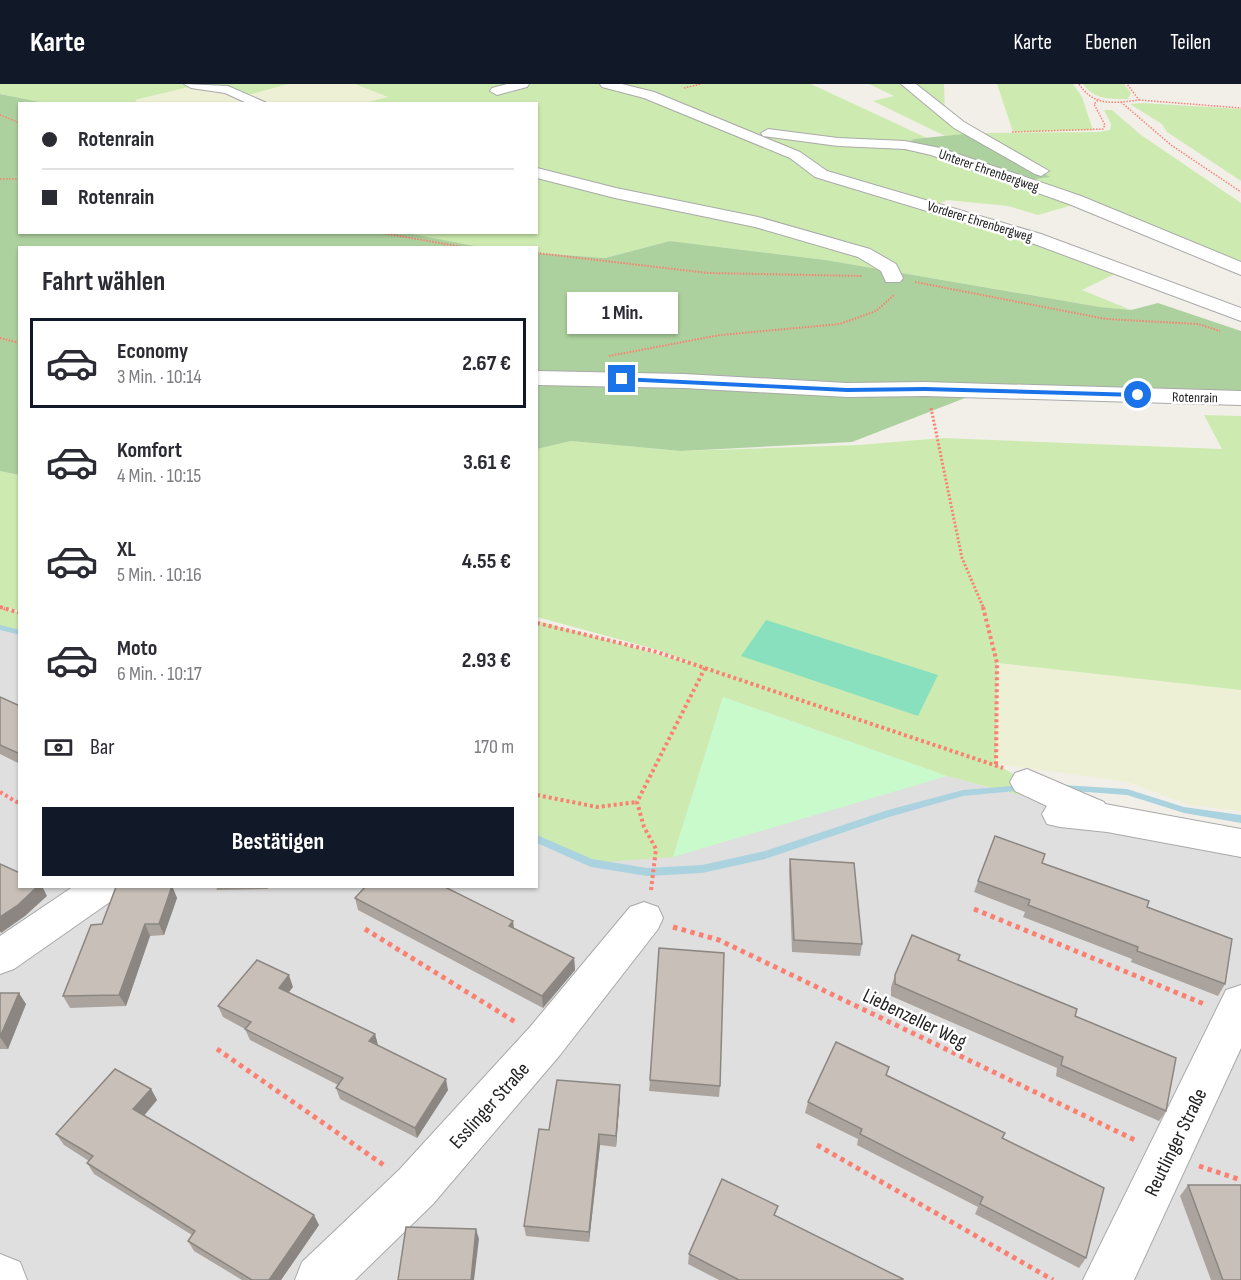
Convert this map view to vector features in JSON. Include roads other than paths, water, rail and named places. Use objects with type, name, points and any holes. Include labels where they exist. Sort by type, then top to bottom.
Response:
[{"type":"street","points":[[190,84],[228,90],[257,102]]},
{"type":"street","points":[[497,91],[522,84]]},
{"type":"street","points":[[607,84],[648,95],[723,124]]},
{"type":"street","points":[[908,84],[945,115],[1050,177],[1075,200]]},
{"type":"street","name":"Unterer Ehrenbergweg","points":[[723,124],[787,136],[905,145],[935,151],[1075,200],[1241,269]]},
{"type":"street","name":"Vorderer Ehrenbergweg","points":[[723,124],[795,155],[821,174],[1035,238],[1241,315]]},
{"type":"street","points":[[538,173],[615,193],[758,222],[843,246],[864,253],[889,268],[893,278]]},
{"type":"street","name":"Rotenrain","points":[[538,378],[672,381],[847,390],[925,389],[1241,398]]},
{"type":"street","points":[[1027,782],[1107,818]]},
{"type":"street","points":[[1060,814],[1107,818],[1241,843]]},
{"type":"street","points":[[0,957],[101,888]]},
{"type":"street","name":"Esslinger Straße","points":[[320,1280],[416,1187],[545,1041],[648,907]]},
{"type":"street","name":"Reutlinger Straße","points":[[1108,1280],[1238,1010]]},
{"type":"waterway","points":[[0,627],[18,632]]},
{"type":"waterway","points":[[538,839],[591,863],[647,872],[702,869],[765,855],[888,814],[963,793],[1024,788]]},
{"type":"waterway","points":[[1063,788],[1127,792],[1184,810],[1241,819]]}]
